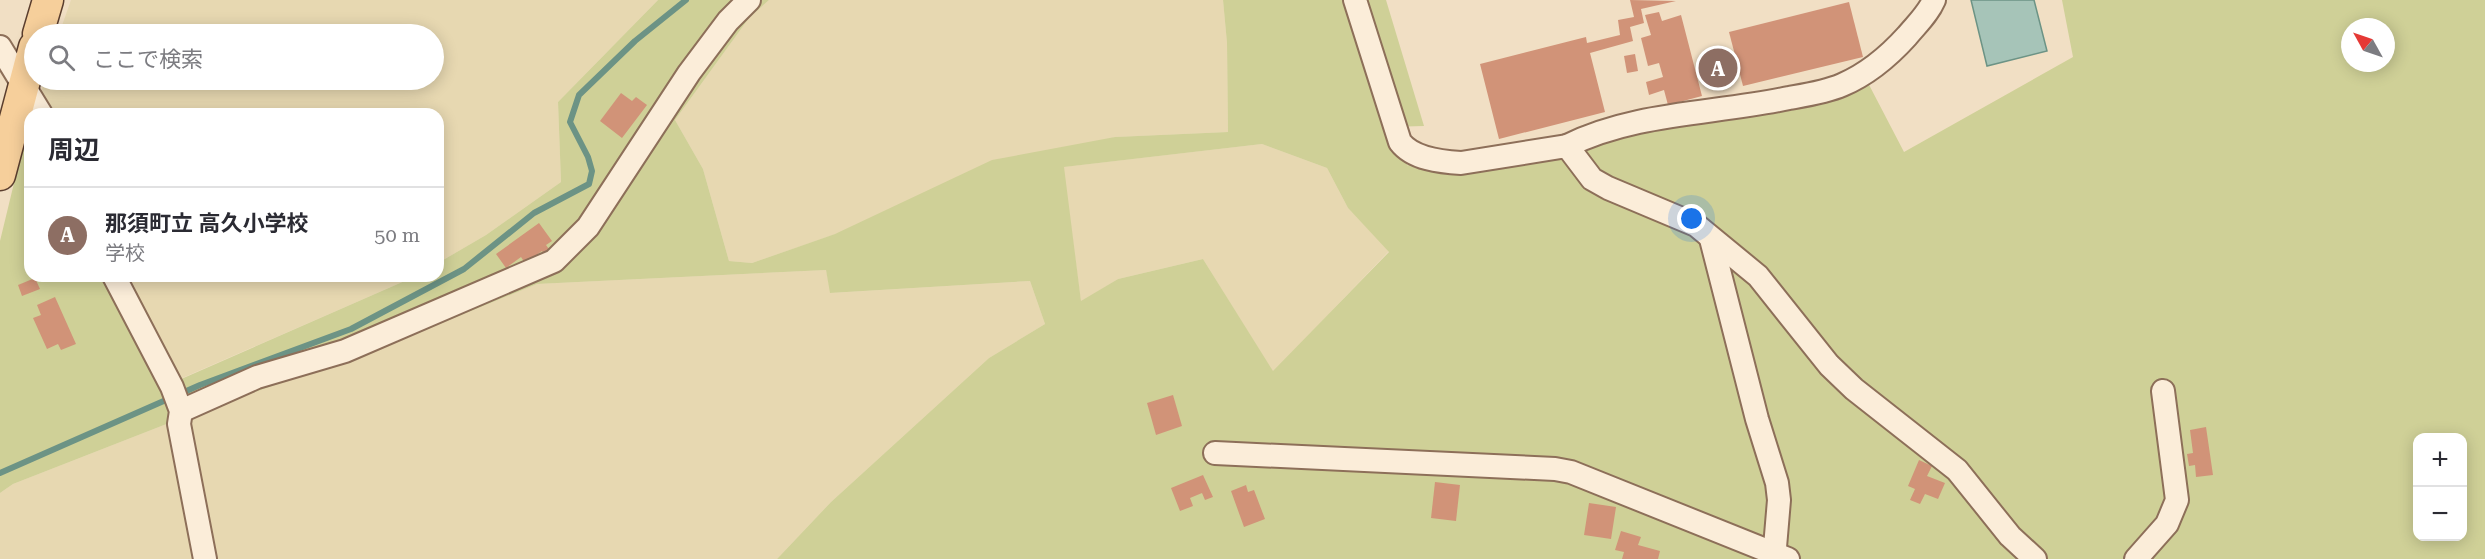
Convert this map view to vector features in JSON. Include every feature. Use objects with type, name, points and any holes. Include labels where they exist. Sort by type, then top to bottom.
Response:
[{"type":"main road","points":[[41,24],[48,0]]},
{"type":"main road","points":[[0,175],[24,82]]},
{"type":"lane","points":[[177,401],[345,351],[554,261],[588,227],[689,73],[728,21],[749,0]]},
{"type":"lane","points":[[1355,0],[1400,142],[1407,151],[1445,162],[1461,163],[1567,146],[1591,134],[1622,124],[1763,104],[1841,86],[1875,68],[1891,54],[1929,11],[1934,0]]},
{"type":"lane","points":[[0,47],[23,86]]},
{"type":"lane","points":[[26,90],[37,108]]},
{"type":"lane","points":[[1567,146],[1592,179],[1696,225],[1758,276],[1829,365],[1854,389],[1957,470],[2010,536],[2035,559]]},
{"type":"lane","points":[[1215,453],[1555,469],[1571,472],[1779,557],[1777,483],[1757,419],[1711,239]]},
{"type":"lane","points":[[117,282],[177,401],[179,424],[206,559]]},
{"type":"lane","points":[[2136,559],[2167,524],[2177,500],[2163,392]]},
{"type":"shaded area","points":[[71,0],[658,0],[558,102],[561,182],[486,235],[444,260],[444,108],[47,108],[40,95],[42,90],[444,90],[444,24],[63,24]]},
{"type":"shaded area","points":[[769,0],[1223,0],[1227,43],[1228,132],[1115,137],[752,263],[729,261],[703,169],[675,120],[749,18]]},
{"type":"shaded area","points":[[1971,0],[2034,0],[2047,51],[1987,66]]},
{"type":"shaded area","points":[[1262,144],[1327,168],[1348,208],[1389,251],[1273,372],[1203,259],[1118,279],[1081,302],[1063,167]]},
{"type":"shaded area","points":[[826,270],[831,293],[1030,281],[1045,324],[989,358],[831,502],[777,559],[0,559],[0,493],[13,484],[164,425],[408,337],[537,284]]},
{"type":"shaded area","points":[[126,282],[402,282],[180,379]]},
{"type":"green space","points":[[658,0],[769,0],[749,18],[675,120],[703,169],[729,261],[752,263],[835,234],[992,160],[1115,137],[1228,132],[1227,43],[1223,0],[1386,0],[1424,126],[1388,127],[1408,166],[1415,147],[1453,157],[1866,79],[1904,152],[2073,57],[2062,0],[2485,0],[2485,559],[777,559],[831,502],[989,358],[1045,324],[1030,281],[830,293],[826,270],[537,284],[408,337],[164,425],[13,484],[0,493],[0,241],[24,142],[24,282],[109,282],[163,387],[402,282],[444,282],[444,260],[486,235],[561,182],[558,102]],"holes":[[[1262,144],[1327,168],[1348,208],[1389,252],[1273,371],[1203,259],[1118,279],[1081,301],[1064,167]]]},
{"type":"building","points":[[1630,0],[1676,1],[1641,9],[1644,23],[1630,27],[1633,41],[1590,53],[1605,112],[1499,139],[1480,64],[1586,37],[1587,43],[1620,35],[1618,20],[1634,17]]},
{"type":"building","points":[[1849,2],[1863,57],[1743,86],[1729,32]]},
{"type":"building","points":[[1659,12],[1662,21],[1681,15],[1702,96],[1668,105],[1664,90],[1649,95],[1646,82],[1663,77],[1659,63],[1648,66],[1641,38],[1651,35],[1645,15]]},
{"type":"building","points":[[1635,54],[1638,71],[1627,73],[1624,56]]},
{"type":"building","points":[[621,93],[632,101],[636,97],[647,105],[622,138],[600,121]]},
{"type":"building","points":[[539,223],[552,241],[546,245],[551,252],[545,256],[542,251],[525,263],[521,257],[506,268],[496,254]]},
{"type":"building","points":[[25,282],[37,282],[40,289],[22,296],[18,285]]},
{"type":"building","points":[[55,297],[76,344],[61,350],[58,344],[47,349],[33,318],[41,315],[37,305]]},
{"type":"building","points":[[1173,395],[1182,426],[1156,435],[1147,403]]},
{"type":"building","points":[[2206,427],[2213,475],[2196,477],[2195,465],[2189,466],[2187,454],[2193,453],[2190,430]]},
{"type":"building","points":[[1919,460],[1932,466],[1927,476],[1945,483],[1938,499],[1925,494],[1920,504],[1910,500],[1915,489],[1908,486]]},
{"type":"building","points":[[1203,475],[1213,497],[1205,500],[1202,493],[1190,498],[1193,506],[1180,511],[1171,488]]},
{"type":"building","points":[[1435,482],[1460,485],[1456,521],[1431,518]]},
{"type":"building","points":[[1246,485],[1248,492],[1254,490],[1265,519],[1244,527],[1231,491]]},
{"type":"building","points":[[1589,503],[1616,507],[1611,539],[1584,535]]},
{"type":"building","points":[[1621,531],[1641,537],[1638,545],[1660,551],[1658,559],[1622,559],[1624,552],[1615,550]]},
{"type":"waterway","points":[[444,280],[464,269],[534,213],[589,184],[592,171],[588,157],[570,122],[579,95],[635,41],[686,0]]},
{"type":"waterway","points":[[0,473],[200,385],[351,329],[440,282]]},
{"type":"place","name":"那須町立 高久小学校","points":[[1718,68]]}]
